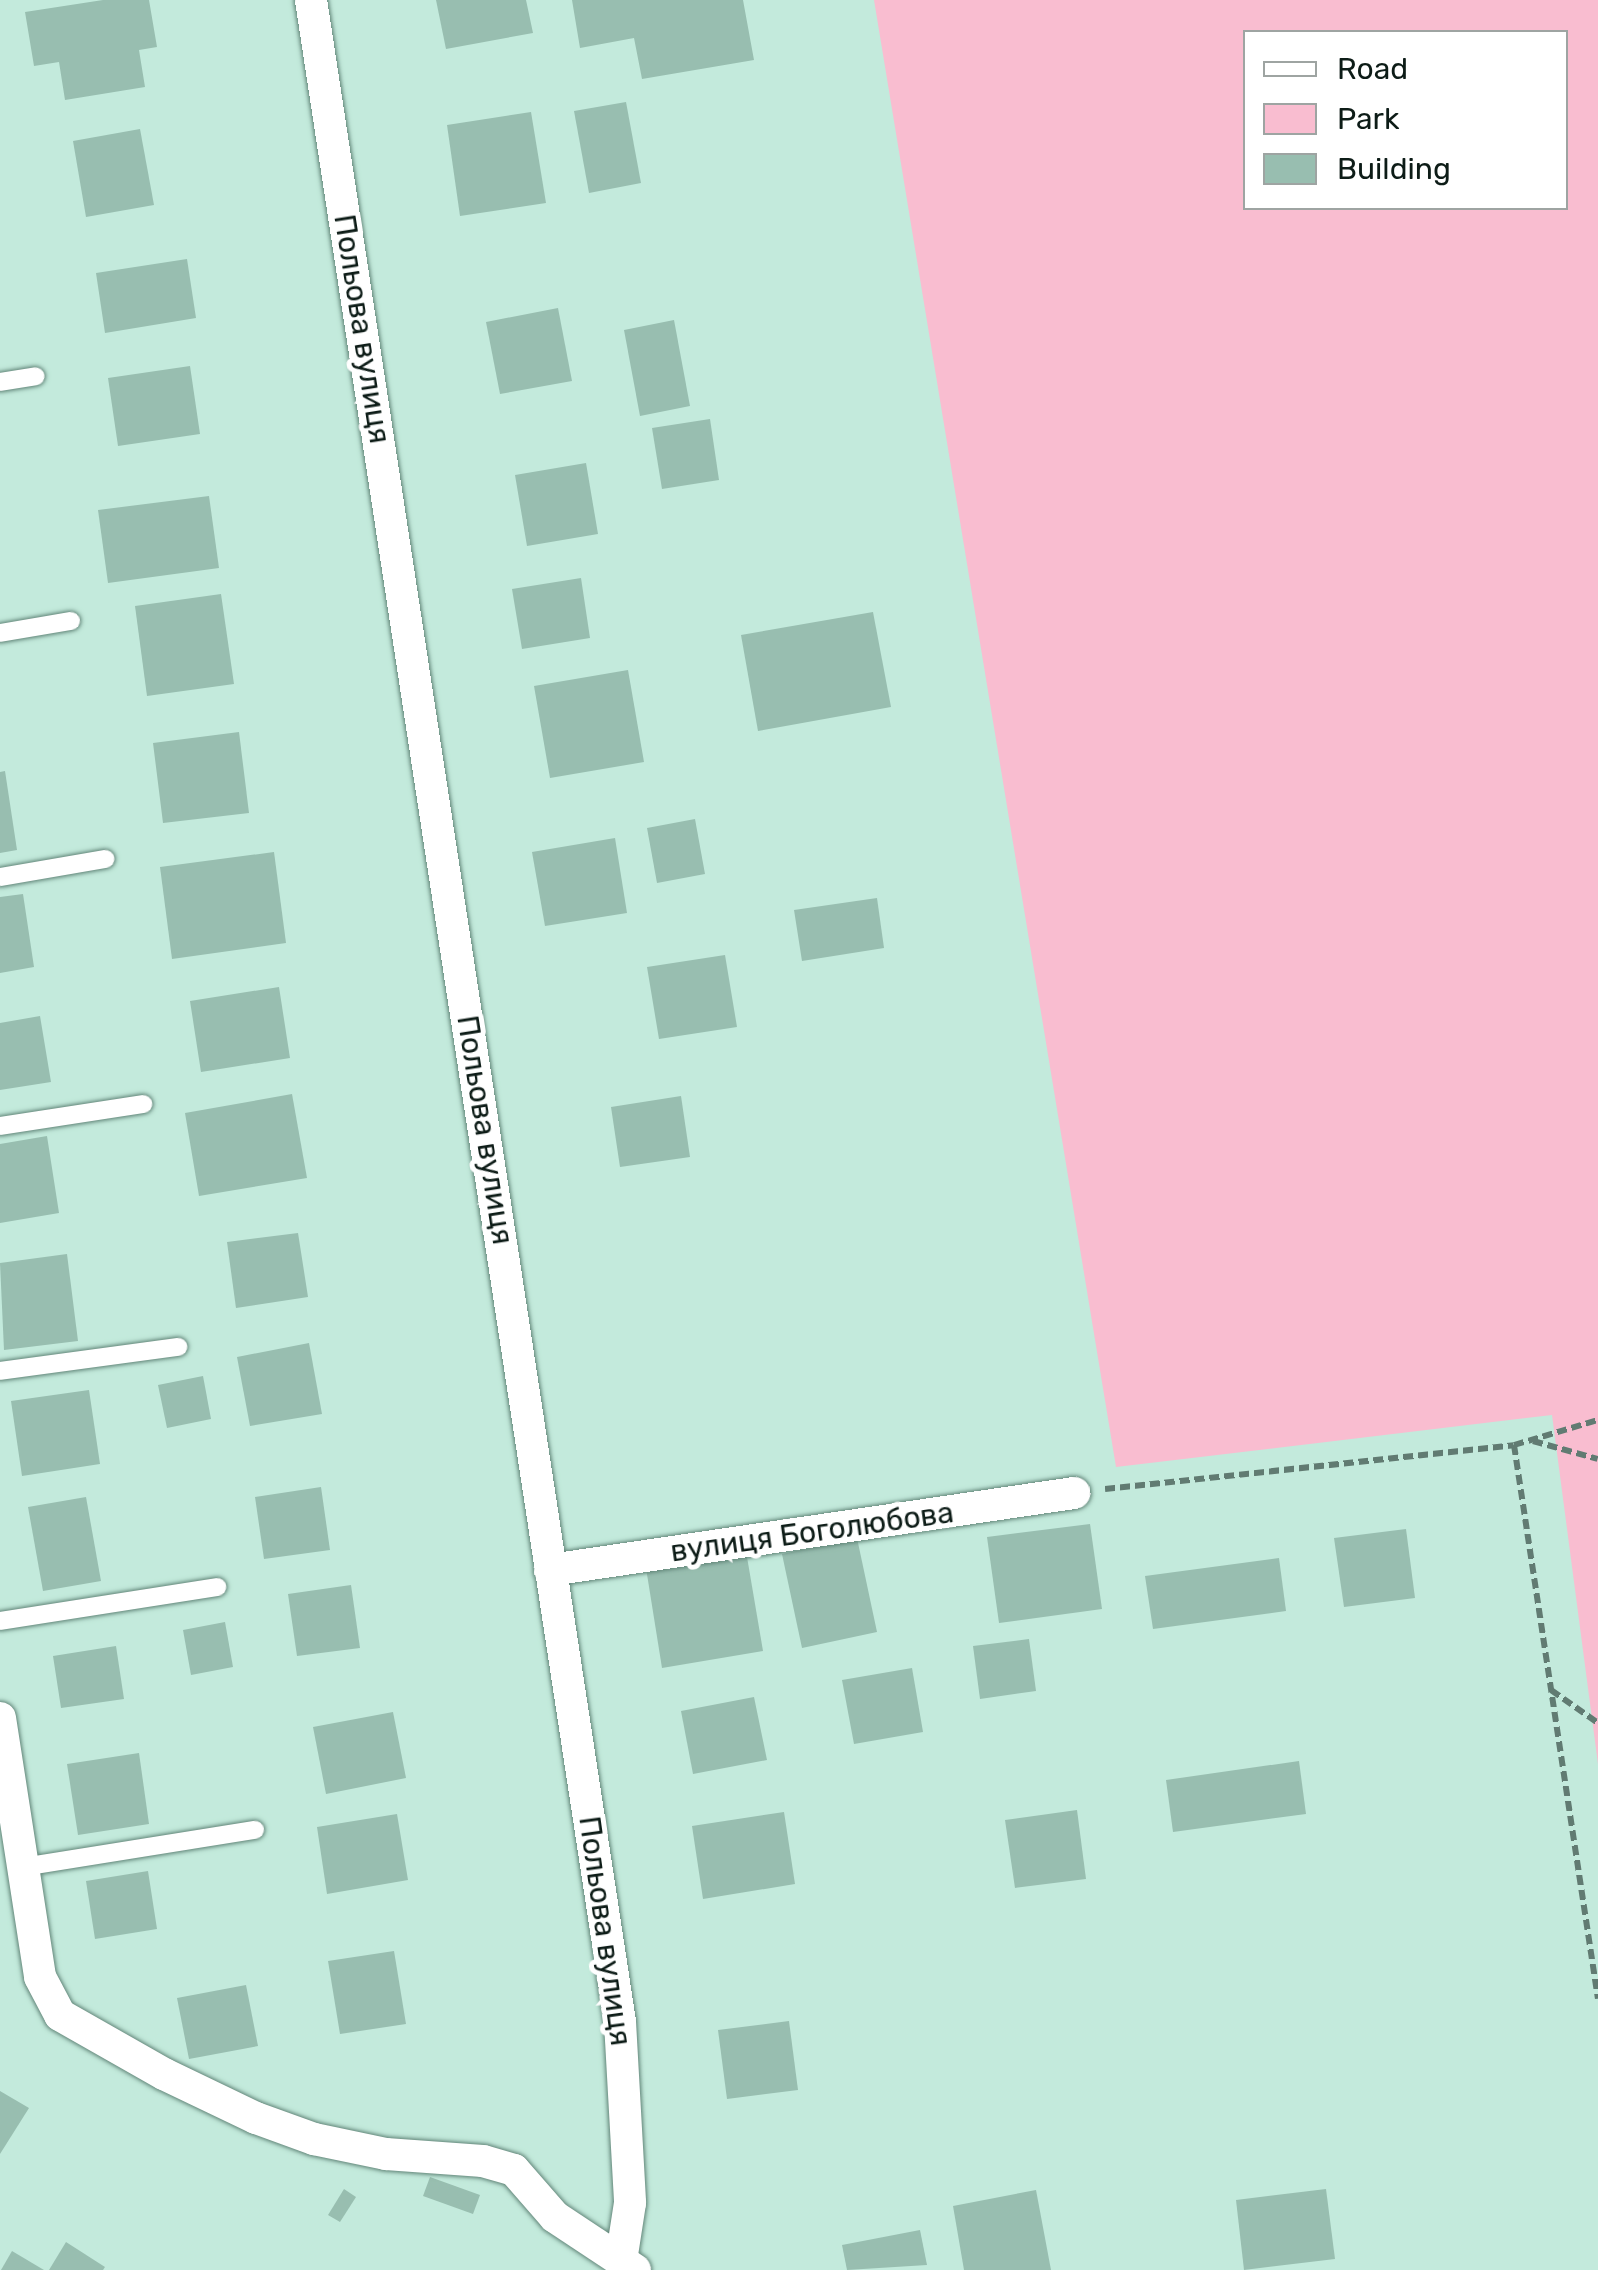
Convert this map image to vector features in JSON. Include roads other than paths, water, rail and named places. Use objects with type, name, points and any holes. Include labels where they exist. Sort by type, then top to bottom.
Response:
[{"type":"street","name":"Польова вулиця","points":[[311,0],[620,2022],[630,2204],[628,2266]]},
{"type":"street","name":"вулиця Боголюбова","points":[[550,1570],[1074,1493]]},
{"type":"street","points":[[0,1718],[4,1767],[40,1976],[60,2015],[256,2118],[348,2147],[483,2160],[514,2170],[556,2216],[628,2266]]},
{"type":"lane","points":[[0,382],[36,376]]},
{"type":"lane","points":[[0,633],[71,621]]},
{"type":"lane","points":[[0,878],[106,859]]},
{"type":"lane","points":[[0,1126],[142,1104]]},
{"type":"lane","points":[[0,1371],[178,1347]]},
{"type":"lane","points":[[0,1621],[217,1587]]},
{"type":"lane","points":[[22,1867],[255,1830]]}]
